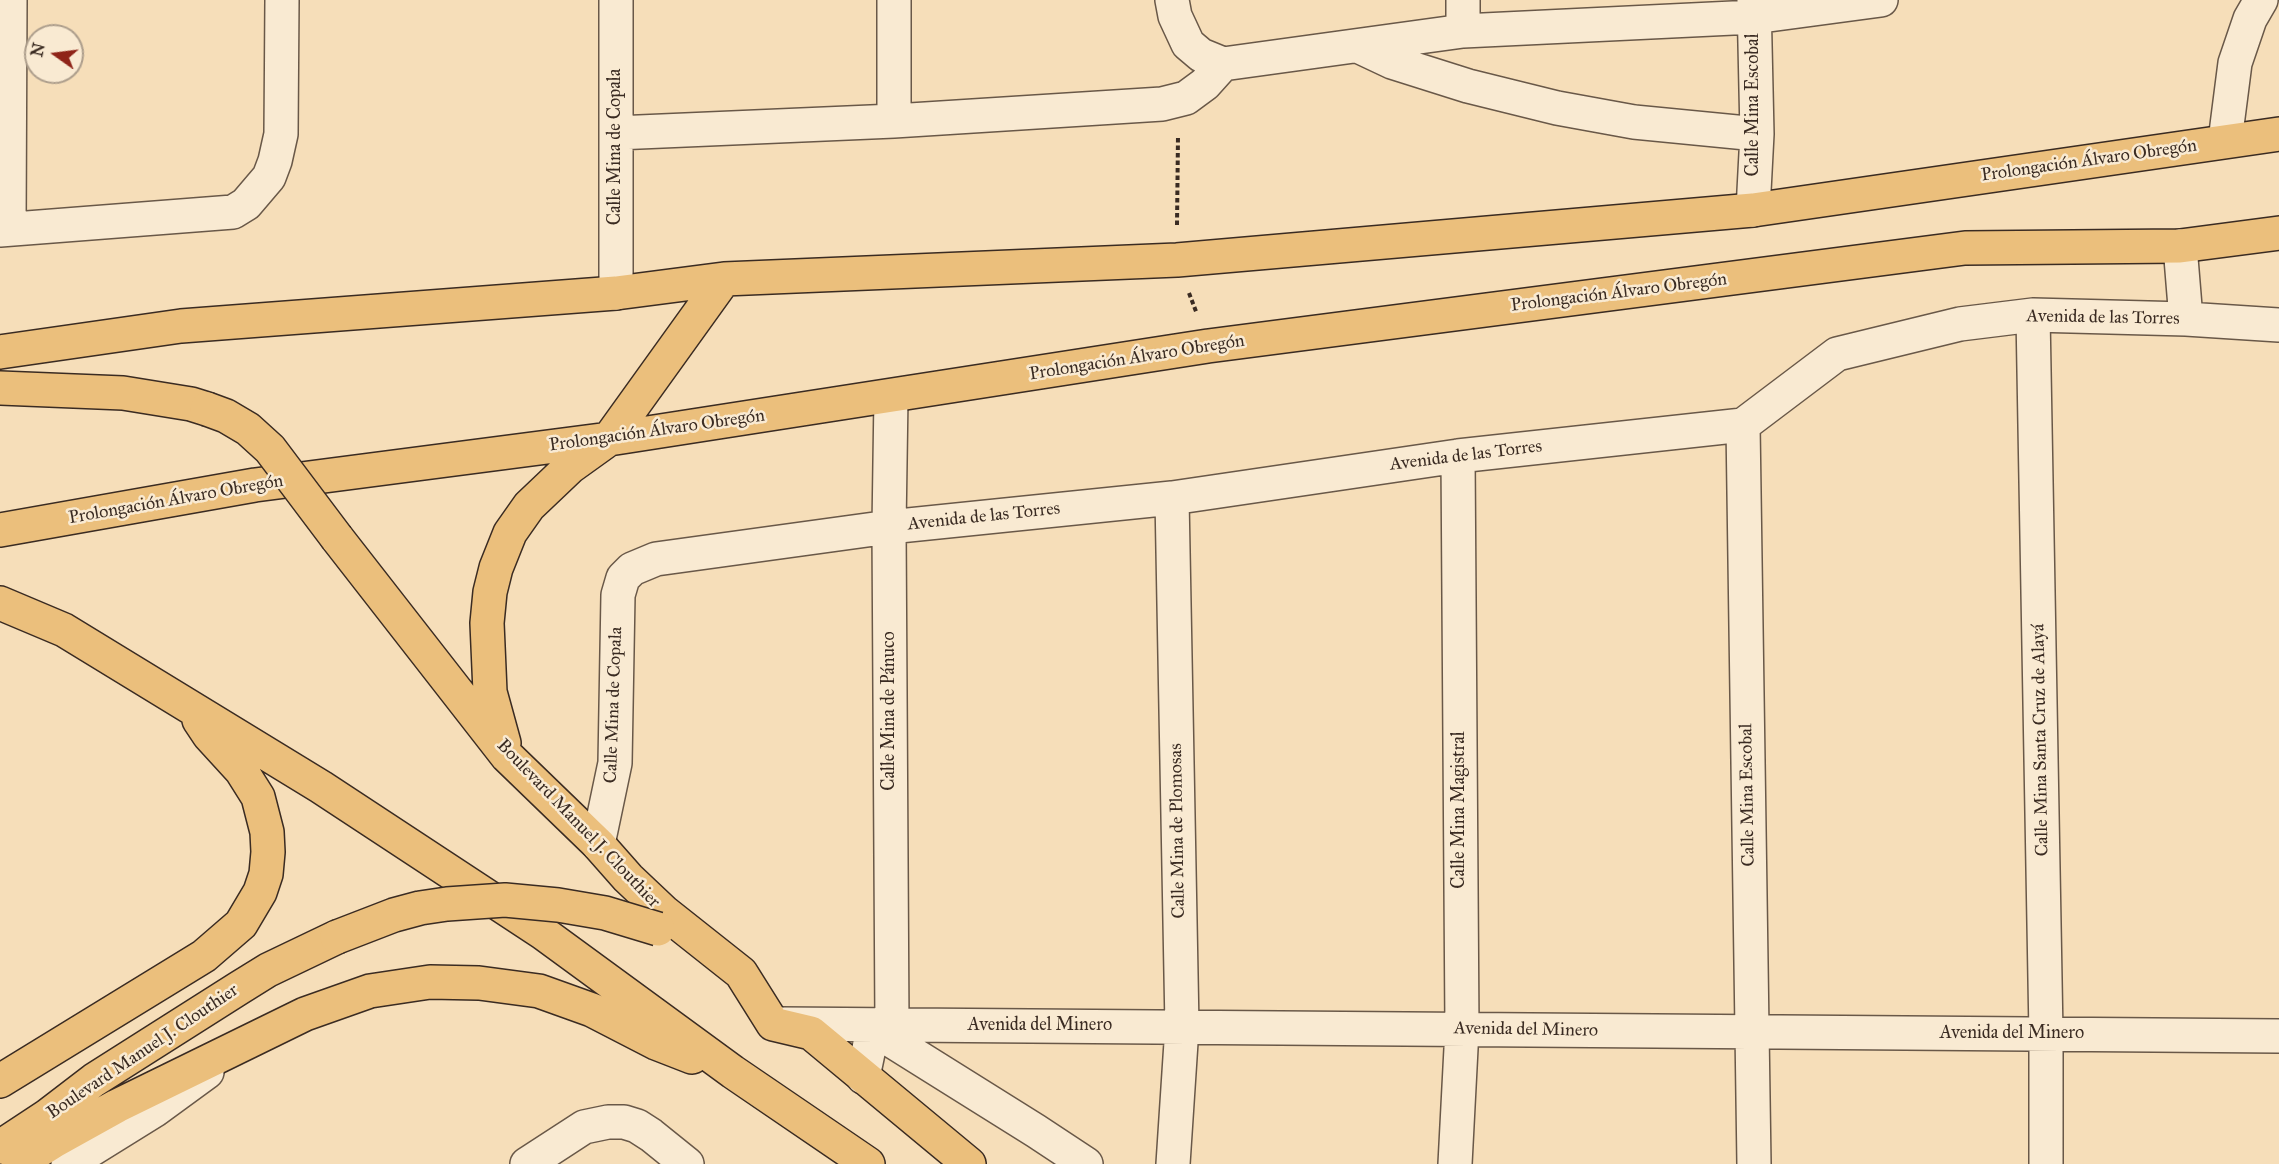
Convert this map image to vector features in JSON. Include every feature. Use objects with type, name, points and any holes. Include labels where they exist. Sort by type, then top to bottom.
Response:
[{"type":"main road","name":"Prolongación Álvaro Obregón","points":[[0,352],[181,326],[616,293],[724,279],[1177,260],[1753,210],[2279,134]]},
{"type":"main road","name":"Prolongación Álvaro Obregón","points":[[0,530],[255,485],[609,439],[1209,346],[1965,248],[2181,246],[2279,232]]},
{"type":"main road","points":[[507,756],[490,692],[487,623],[490,592],[496,568],[510,533],[529,506],[570,467],[609,439],[724,279]]},
{"type":"main road","name":"Boulevard Manuel J. Clouthier","points":[[0,388],[123,393],[191,404],[226,416],[248,429],[270,449],[507,756],[664,912],[741,973],[773,1024]]},
{"type":"main road","name":"Boulevard Manuel J. Clouthier","points":[[0,603],[64,630],[321,787],[543,933],[733,1072],[863,1162]]},
{"type":"main road","name":"Boulevard Manuel J. Clouthier","points":[[0,1081],[204,956],[241,924],[260,892],[266,874],[268,852],[267,832],[258,797],[250,783],[209,735],[189,705]]},
{"type":"main road","name":"Boulevard Manuel J. Clouthier","points":[[0,1147],[94,1080],[268,970],[337,937],[394,915],[420,908],[505,900],[558,905],[605,914],[658,929],[722,959]]},
{"type":"main road","name":"Boulevard Manuel J. Clouthier","points":[[18,1164],[117,1106],[305,1014],[370,991],[430,982],[479,983],[539,991],[577,1004],[656,1043],[733,1072]]},
{"type":"main road","points":[[773,1024],[811,1033],[969,1164]]},
{"type":"street","points":[[10,0],[4,229],[233,212],[246,204],[269,177],[281,134],[282,0]]},
{"type":"street","name":"Calle Mina de Copala","points":[[616,0],[616,293]]},
{"type":"street","points":[[894,0],[894,121]]},
{"type":"street","points":[[1172,0],[1175,16],[1188,44],[1201,55],[1223,64],[1358,46],[1463,15],[1754,8],[1881,0]]},
{"type":"street","points":[[2225,141],[2235,63],[2250,20],[2261,0]]},
{"type":"street","name":"Calle Mina Escobal","points":[[1753,210],[1757,134],[1754,8]]},
{"type":"street","points":[[1358,46],[1392,62],[1425,73],[1557,108],[1634,122],[1757,134]]},
{"type":"street","points":[[616,133],[894,121],[1162,104],[1186,98],[1205,84],[1223,64]]},
{"type":"street","points":[[2181,246],[2186,319]]},
{"type":"street","name":"Avenida de las Torres","points":[[632,569],[656,559],[889,527],[1172,498],[1458,456],[1743,425],[1837,354],[1960,324],[2033,315],[2279,324]]},
{"type":"street","name":"Calle Mina Santa Cruz de Alayá","points":[[2033,315],[2046,1034],[2046,1164]]},
{"type":"street","name":"Calle Mina de Pánuco","points":[[863,1077],[882,1027],[891,397]]},
{"type":"street","name":"Calle Mina Escobal","points":[[1743,425],[1754,1164]]},
{"type":"street","name":"Calle Mina Magistral","points":[[1455,1164],[1462,1029],[1458,456]]},
{"type":"street","name":"Calle Mina de Plomosas","points":[[1172,498],[1182,1027],[1173,1164]]},
{"type":"street","name":"Calle Mina de Copala","points":[[598,844],[615,763],[618,595],[623,578],[632,569]]},
{"type":"street","name":"Avenida del Minero","points":[[773,1024],[882,1027],[1182,1027],[2279,1036]]},
{"type":"street","points":[[882,1027],[1086,1164]]},
{"type":"street","name":"Boulevard Manuel J. Clouthier","points":[[69,1164],[154,1110],[249,1042]]},
{"type":"street","points":[[527,1164],[584,1127],[608,1122],[624,1122],[638,1126],[687,1164]]},
{"type":"path","points":[[1178,134],[1177,260],[1209,346]]}]
